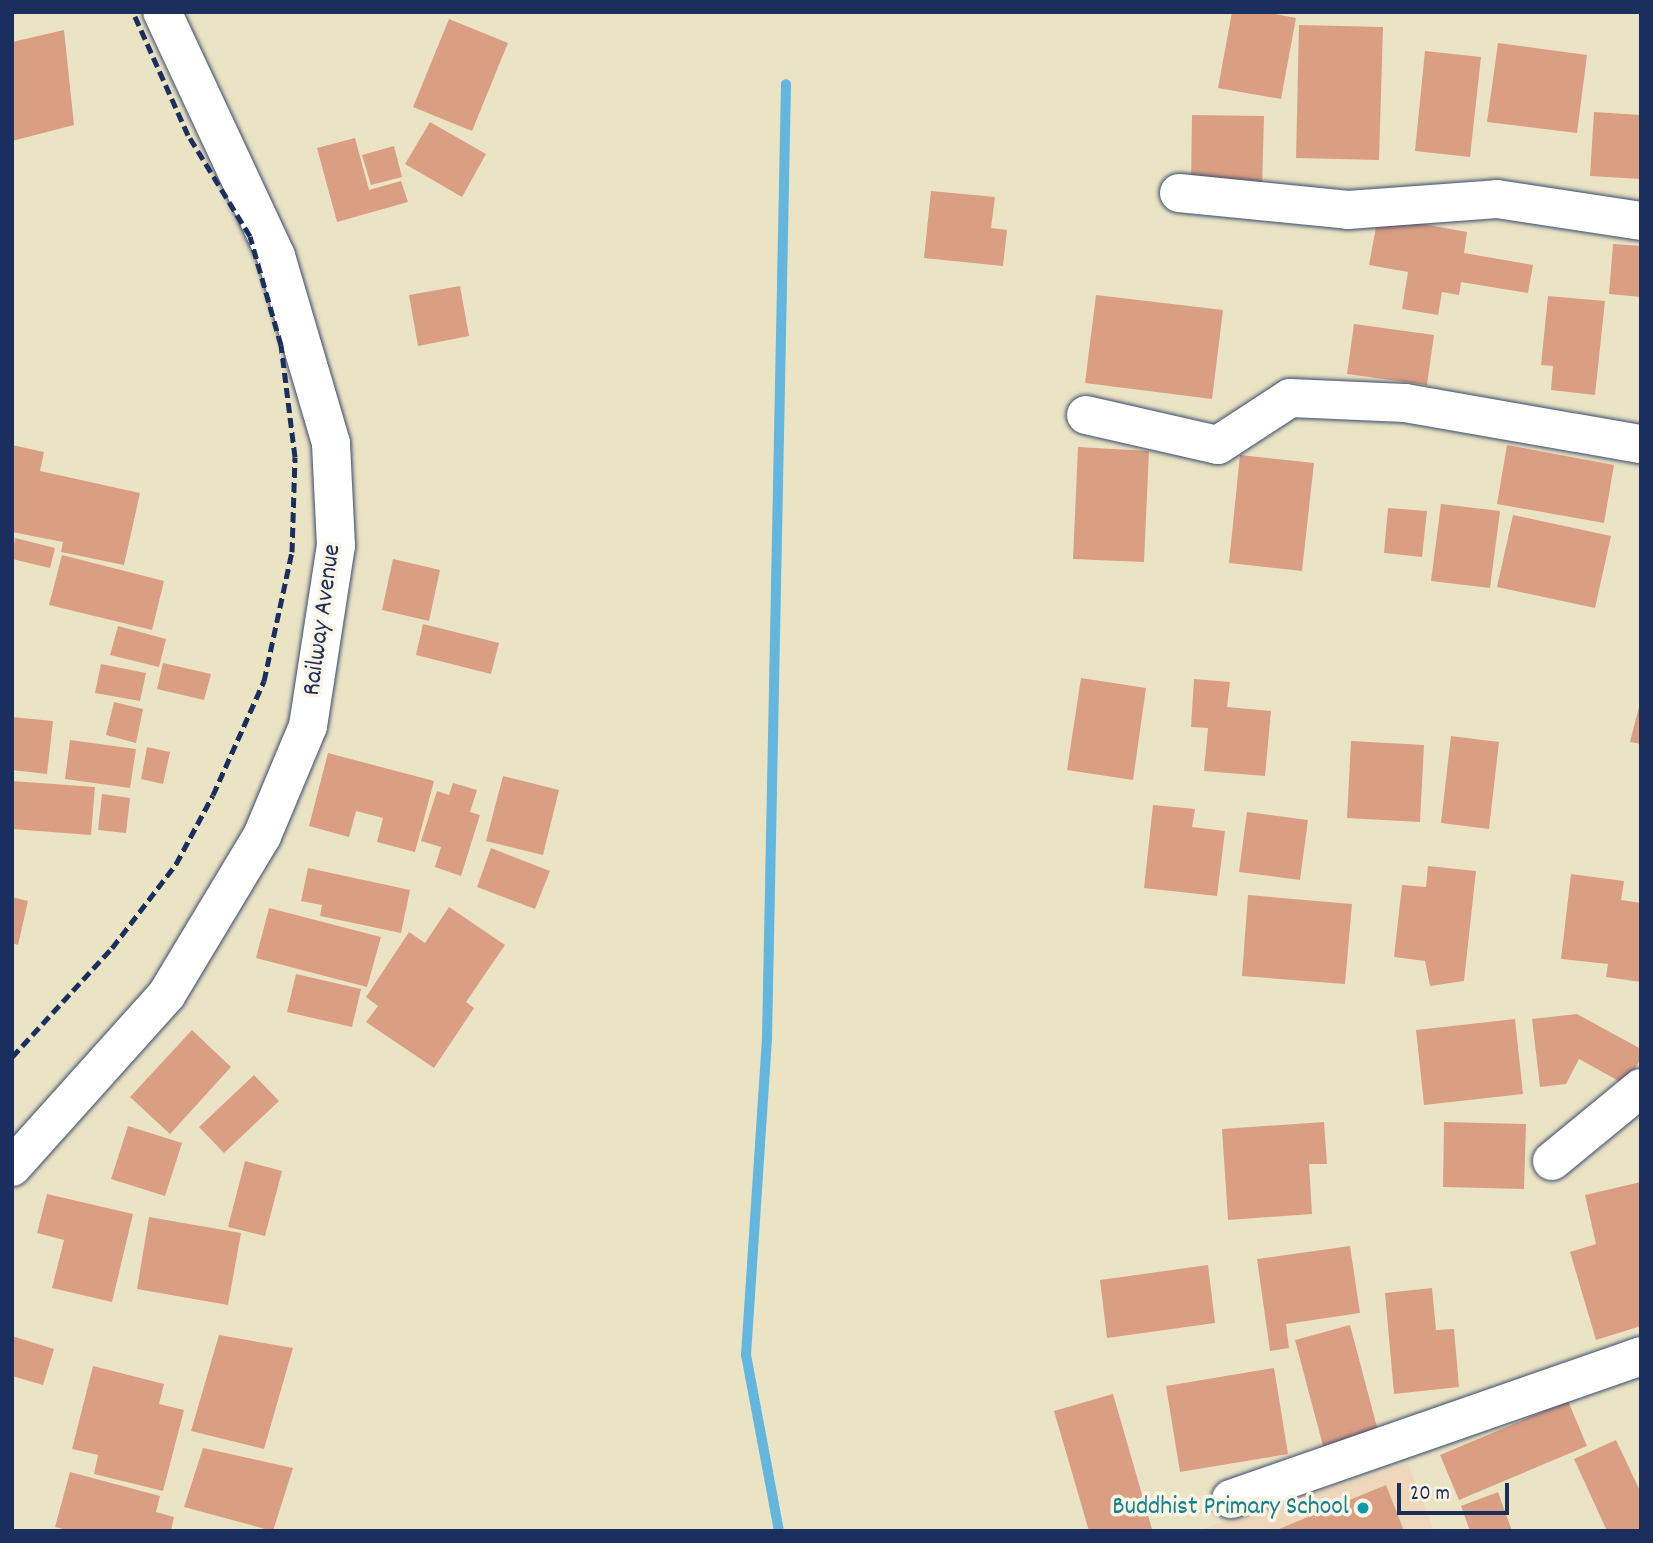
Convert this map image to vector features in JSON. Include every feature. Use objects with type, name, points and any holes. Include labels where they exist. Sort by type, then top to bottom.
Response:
[{"type":"street","name":"Railway Avenue","points":[[12,1167],[167,994],[262,836],[308,726],[336,546],[331,443],[276,256],[162,12]]},
{"type":"street","points":[[1179,193],[1348,210],[1497,199],[1641,220]]},
{"type":"street","points":[[1086,415],[1218,445],[1290,398],[1405,403],[1641,444]]},
{"type":"street","points":[[1552,1161],[1641,1088]]},
{"type":"street","points":[[1231,1499],[1641,1356]]},
{"type":"shaded area","points":[[1408,1464],[1434,1531],[1195,1531]]},
{"type":"building","points":[[1232,12],[1265,12],[1296,18],[1281,99],[1218,88]]},
{"type":"building","points":[[449,19],[508,43],[472,131],[413,107]]},
{"type":"building","points":[[1299,25],[1383,27],[1379,160],[1296,158]]},
{"type":"building","points":[[64,30],[74,125],[12,141],[12,42]]},
{"type":"building","points":[[1498,43],[1587,55],[1577,133],[1487,122]]},
{"type":"building","points":[[1425,51],[1481,57],[1470,157],[1415,151]]},
{"type":"building","points":[[1594,112],[1641,115],[1641,179],[1590,176]]},
{"type":"building","points":[[1192,115],[1264,116],[1262,190],[1191,188]]},
{"type":"building","points":[[430,122],[486,154],[462,197],[405,164]]},
{"type":"building","points":[[355,138],[369,190],[401,181],[408,202],[337,222],[317,148]]},
{"type":"building","points":[[394,146],[402,177],[371,185],[362,155]]},
{"type":"building","points":[[931,191],[995,197],[991,228],[1007,230],[1003,266],[924,258]]},
{"type":"building","points":[[1378,216],[1467,232],[1464,253],[1533,265],[1528,293],[1461,282],[1459,295],[1442,292],[1438,315],[1402,309],[1408,272],[1369,265]]},
{"type":"building","points":[[1613,244],[1641,246],[1641,297],[1609,294]]},
{"type":"building","points":[[460,286],[469,336],[418,346],[409,295]]},
{"type":"building","points":[[1096,295],[1223,310],[1212,399],[1085,383]]},
{"type":"building","points":[[1548,296],[1605,301],[1595,395],[1551,390],[1553,366],[1541,365]]},
{"type":"building","points":[[1354,324],[1434,335],[1427,385],[1347,374]]},
{"type":"building","points":[[12,445],[44,452],[40,471],[140,493],[124,565],[61,552],[63,542],[12,532]]},
{"type":"building","points":[[1507,445],[1614,465],[1604,523],[1497,504]]},
{"type":"building","points":[[1078,447],[1149,451],[1144,562],[1073,559]]},
{"type":"building","points":[[1240,455],[1314,463],[1302,571],[1229,563]]},
{"type":"building","points":[[1441,504],[1500,511],[1490,588],[1431,581]]},
{"type":"building","points":[[1388,508],[1427,511],[1422,557],[1384,553]]},
{"type":"building","points":[[1513,515],[1611,536],[1595,608],[1497,587]]},
{"type":"building","points":[[15,538],[55,548],[50,568],[12,559]]},
{"type":"building","points":[[62,555],[164,581],[152,630],[49,605]]},
{"type":"building","points":[[393,559],[440,570],[429,621],[382,610]]},
{"type":"building","points":[[423,624],[499,643],[491,674],[416,655]]},
{"type":"building","points":[[118,626],[166,639],[159,667],[110,655]]},
{"type":"building","points":[[163,663],[211,674],[204,700],[157,689]]},
{"type":"building","points":[[101,664],[146,673],[140,701],[95,693]]},
{"type":"building","points":[[1081,678],[1146,688],[1133,780],[1067,770]]},
{"type":"building","points":[[1194,679],[1230,682],[1227,707],[1271,711],[1265,776],[1204,771],[1208,728],[1191,727]]},
{"type":"building","points":[[114,702],[143,709],[136,743],[106,735]]},
{"type":"building","points":[[1641,703],[1641,744],[1630,742]]},
{"type":"building","points":[[12,717],[53,721],[47,774],[12,770]]},
{"type":"building","points":[[1451,736],[1499,742],[1489,829],[1441,823]]},
{"type":"building","points":[[70,740],[136,749],[130,788],[65,779]]},
{"type":"building","points":[[1351,741],[1424,745],[1420,822],[1347,818]]},
{"type":"building","points":[[147,747],[170,752],[163,784],[141,779]]},
{"type":"building","points":[[328,753],[434,781],[415,852],[377,842],[383,818],[356,811],[349,837],[309,826]]},
{"type":"building","points":[[503,776],[559,790],[543,855],[486,841]]},
{"type":"building","points":[[12,781],[95,787],[91,835],[12,829]]},
{"type":"building","points":[[453,783],[477,790],[470,812],[480,815],[461,876],[435,867],[441,847],[421,841],[437,791],[449,795]]},
{"type":"building","points":[[102,794],[130,798],[126,833],[98,830]]},
{"type":"building","points":[[1153,805],[1195,809],[1192,827],[1225,831],[1217,896],[1144,888]]},
{"type":"building","points":[[1247,812],[1308,820],[1300,880],[1239,872]]},
{"type":"building","points":[[491,848],[550,871],[535,909],[477,887]]},
{"type":"building","points":[[1428,866],[1476,871],[1464,981],[1430,986],[1425,961],[1394,957],[1402,885],[1426,887]]},
{"type":"building","points":[[308,868],[410,890],[401,933],[320,916],[322,905],[301,901]]},
{"type":"building","points":[[1571,874],[1624,881],[1621,900],[1641,903],[1641,982],[1606,977],[1608,964],[1561,959]]},
{"type":"building","points":[[1248,895],[1352,904],[1345,984],[1242,976]]},
{"type":"building","points":[[12,897],[28,901],[18,945],[12,943]]},
{"type":"building","points":[[449,907],[505,945],[466,1002],[474,1008],[434,1068],[366,1022],[378,1006],[366,997],[409,932],[425,943]]},
{"type":"building","points":[[269,908],[381,937],[367,987],[256,958]]},
{"type":"building","points":[[296,974],[361,989],[352,1027],[287,1012]]},
{"type":"building","points":[[1577,1014],[1641,1049],[1641,1058],[1626,1085],[1579,1059],[1566,1084],[1540,1087],[1532,1019]]},
{"type":"building","points":[[1515,1019],[1523,1094],[1424,1105],[1416,1030]]},
{"type":"building","points":[[192,1030],[231,1067],[170,1134],[130,1097]]},
{"type":"building","points":[[254,1075],[279,1101],[224,1153],[199,1127]]},
{"type":"building","points":[[1324,1122],[1327,1164],[1309,1164],[1312,1214],[1228,1220],[1222,1129]]},
{"type":"building","points":[[1444,1122],[1526,1124],[1524,1189],[1443,1187]]},
{"type":"building","points":[[128,1126],[182,1143],[165,1196],[111,1179]]},
{"type":"building","points":[[245,1161],[282,1171],[265,1236],[228,1227]]},
{"type":"building","points":[[1641,1182],[1641,1326],[1596,1340],[1570,1252],[1596,1244],[1585,1195]]},
{"type":"building","points":[[47,1194],[133,1214],[112,1302],[52,1288],[64,1240],[37,1233]]},
{"type":"building","points":[[149,1217],[241,1233],[228,1305],[137,1289]]},
{"type":"building","points":[[1350,1246],[1360,1313],[1286,1324],[1289,1348],[1270,1351],[1257,1259]]},
{"type":"building","points":[[1208,1265],[1215,1323],[1107,1338],[1100,1280]]},
{"type":"building","points":[[1432,1288],[1436,1330],[1454,1329],[1459,1387],[1394,1394],[1385,1293]]},
{"type":"building","points":[[1350,1325],[1378,1431],[1323,1446],[1295,1340]]},
{"type":"building","points":[[219,1335],[293,1348],[264,1449],[191,1431]]},
{"type":"building","points":[[12,1336],[54,1349],[43,1385],[12,1376]]},
{"type":"building","points":[[93,1366],[164,1384],[159,1404],[184,1410],[163,1491],[94,1474],[98,1455],[72,1449]]},
{"type":"building","points":[[1274,1368],[1288,1454],[1180,1472],[1166,1386]]},
{"type":"building","points":[[1113,1394],[1152,1529],[1145,1531],[1089,1531],[1054,1411]]},
{"type":"building","points":[[1568,1401],[1587,1446],[1459,1500],[1440,1455]]},
{"type":"building","points":[[1616,1440],[1641,1493],[1641,1531],[1607,1531],[1574,1459]]},
{"type":"building","points":[[203,1448],[293,1468],[273,1531],[184,1507]]},
{"type":"building","points":[[70,1472],[160,1496],[156,1512],[174,1517],[171,1531],[71,1531],[55,1527]]},
{"type":"building","name":"Buddhist Primary School","points":[[1386,1485],[1404,1531],[1274,1531]]},
{"type":"building","points":[[1498,1492],[1512,1531],[1470,1531],[1461,1506]]},
{"type":"waterway","points":[[779,1531],[746,1355],[767,1038],[786,84]]},
{"type":"railway","points":[[12,1057],[112,948],[176,864],[213,795],[264,681],[292,552],[295,457],[281,345],[250,236],[188,135],[133,12]]},
{"type":"place","name":"Buddhist Primary School","points":[[1363,1508]]}]
